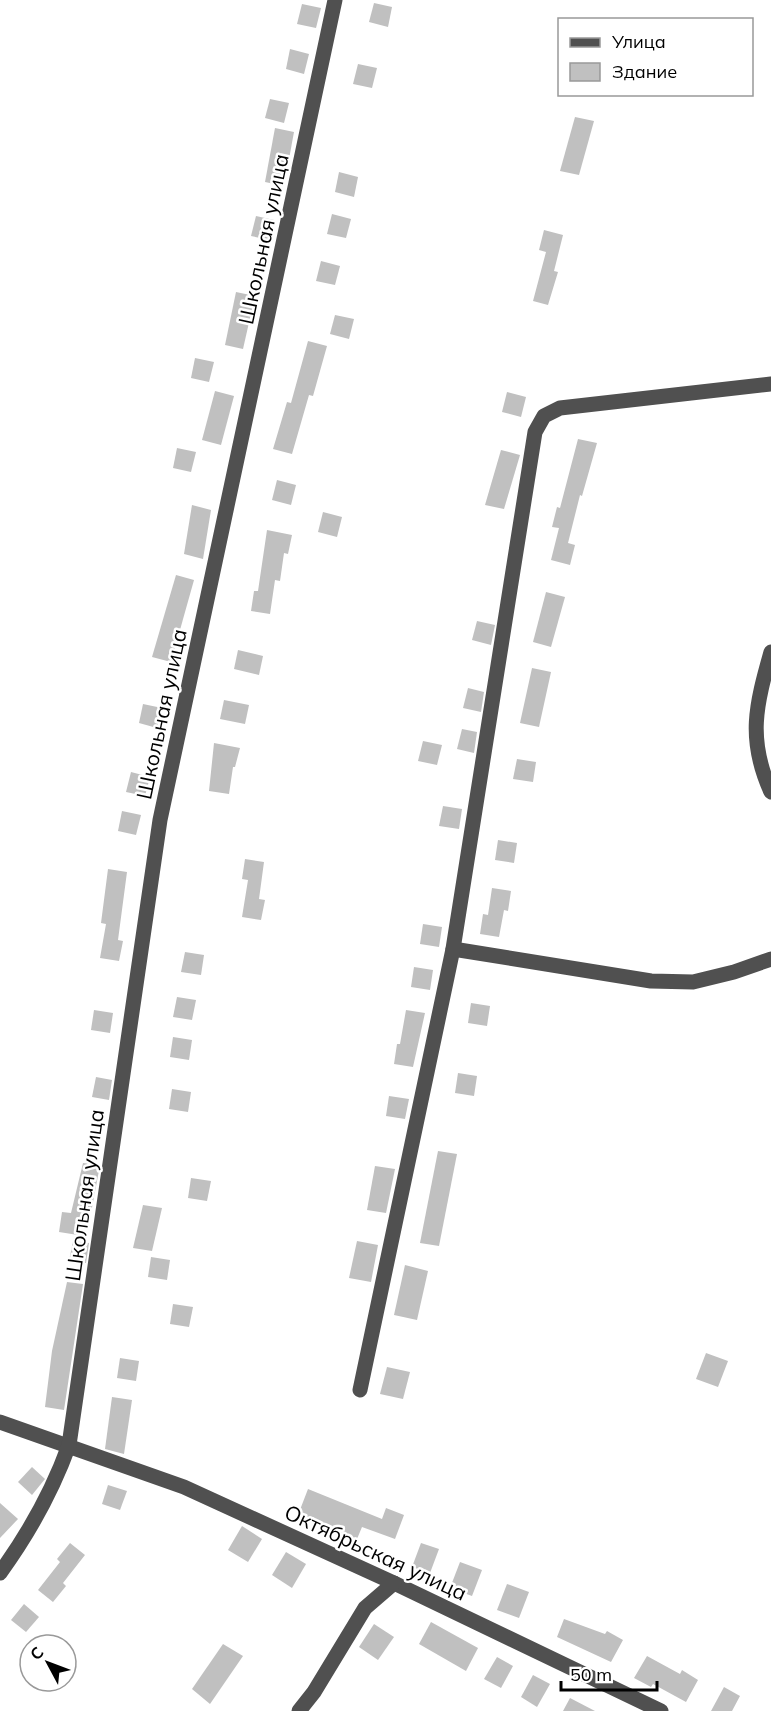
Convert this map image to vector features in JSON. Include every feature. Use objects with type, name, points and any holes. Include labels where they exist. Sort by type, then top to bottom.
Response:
[{"type":"street","name":"Школьная улица","points":[[0,1573],[28,1533],[57,1478],[69,1445],[160,820],[335,0]]},
{"type":"street","points":[[360,1390],[453,949],[535,432],[544,416],[560,408],[771,384]]},
{"type":"street","points":[[771,652],[759,694],[754,736],[771,792]]},
{"type":"street","points":[[453,949],[651,981],[693,982],[734,972],[771,959]]},
{"type":"street","name":"Октябрьская улица","points":[[0,1422],[184,1486],[394,1583],[661,1711]]},
{"type":"street","points":[[299,1711],[314,1692],[365,1608],[394,1583]]},
{"type":"building","points":[[374,3],[392,7],[388,27],[369,22]]},
{"type":"building","points":[[302,4],[321,8],[316,28],[297,24]]},
{"type":"building","points":[[290,49],[309,54],[304,74],[286,69]]},
{"type":"building","points":[[358,64],[377,68],[372,88],[353,84]]},
{"type":"building","points":[[270,99],[289,103],[284,123],[265,118]]},
{"type":"building","points":[[575,117],[594,121],[579,175],[560,171]]},
{"type":"building","points":[[275,128],[294,132],[284,186],[265,182]]},
{"type":"building","points":[[339,172],[358,177],[354,197],[335,192]]},
{"type":"building","points":[[332,214],[351,219],[346,238],[327,234]]},
{"type":"building","points":[[256,216],[274,220],[270,240],[251,236]]},
{"type":"building","points":[[544,230],[563,235],[554,271],[558,272],[548,305],[533,301],[546,252],[539,250]]},
{"type":"building","points":[[321,261],[340,266],[335,285],[316,281]]},
{"type":"building","points":[[236,292],[255,296],[243,349],[225,345]]},
{"type":"building","points":[[335,315],[354,319],[349,339],[330,334]]},
{"type":"building","points":[[308,341],[327,346],[313,396],[309,395],[292,454],[273,449],[287,402],[291,403]]},
{"type":"building","points":[[195,358],[214,362],[209,382],[191,378]]},
{"type":"building","points":[[215,391],[234,396],[221,445],[202,440]]},
{"type":"building","points":[[507,392],[526,397],[521,417],[502,412]]},
{"type":"building","points":[[578,439],[597,443],[582,496],[580,495],[568,543],[575,545],[570,565],[551,560],[559,528],[552,527],[557,507],[560,508]]},
{"type":"building","points":[[177,448],[196,452],[191,472],[173,468]]},
{"type":"building","points":[[501,450],[520,455],[504,509],[485,505]]},
{"type":"building","points":[[277,480],[296,485],[291,505],[272,500]]},
{"type":"building","points":[[192,505],[211,510],[203,559],[184,554]]},
{"type":"building","points":[[323,512],[342,517],[337,537],[318,532]]},
{"type":"building","points":[[267,530],[292,535],[288,554],[284,553],[280,581],[275,580],[270,614],[251,611],[254,591],[258,591]]},
{"type":"building","points":[[176,575],[194,580],[171,662],[152,657]]},
{"type":"building","points":[[546,592],[565,597],[551,647],[533,642]]},
{"type":"building","points":[[477,621],[495,625],[491,645],[472,640]]},
{"type":"building","points":[[238,650],[263,656],[259,675],[234,669]]},
{"type":"building","points":[[532,668],[551,672],[539,727],[520,723]]},
{"type":"building","points":[[468,688],[484,692],[481,712],[463,708]]},
{"type":"building","points":[[224,700],[249,705],[245,724],[220,719]]},
{"type":"building","points":[[143,704],[162,708],[157,728],[139,723]]},
{"type":"building","points":[[462,729],[477,732],[474,753],[457,749]]},
{"type":"building","points":[[423,741],[442,745],[437,765],[418,761]]},
{"type":"building","points":[[214,743],[240,748],[235,767],[233,767],[229,794],[209,791]]},
{"type":"building","points":[[517,759],[536,762],[533,782],[513,779]]},
{"type":"building","points":[[131,772],[150,777],[145,796],[126,792]]},
{"type":"building","points":[[443,806],[462,809],[459,829],[439,826]]},
{"type":"building","points":[[122,811],[141,815],[136,835],[118,831]]},
{"type":"building","points":[[498,840],[517,843],[514,863],[495,860]]},
{"type":"building","points":[[245,859],[264,862],[259,899],[265,900],[261,920],[242,917],[248,880],[242,879]]},
{"type":"building","points":[[108,869],[127,872],[118,940],[123,941],[119,961],[100,958],[106,924],[101,923]]},
{"type":"building","points":[[492,888],[511,891],[508,911],[504,910],[499,937],[480,934],[483,914],[488,915]]},
{"type":"building","points":[[423,924],[442,927],[439,947],[420,944]]},
{"type":"building","points":[[185,952],[204,955],[201,975],[181,972]]},
{"type":"building","points":[[414,967],[433,970],[430,990],[411,987]]},
{"type":"building","points":[[177,997],[196,1000],[192,1020],[173,1017]]},
{"type":"building","points":[[471,1003],[490,1006],[487,1026],[468,1023]]},
{"type":"building","points":[[94,1010],[113,1013],[110,1033],[91,1030]]},
{"type":"building","points":[[406,1010],[425,1013],[413,1067],[394,1064]]},
{"type":"building","points":[[173,1037],[192,1040],[189,1060],[170,1057]]},
{"type":"building","points":[[458,1073],[477,1076],[474,1096],[455,1093]]},
{"type":"building","points":[[96,1077],[112,1080],[109,1100],[92,1097]]},
{"type":"building","points":[[172,1089],[191,1092],[188,1112],[169,1109]]},
{"type":"building","points":[[389,1096],[409,1099],[405,1119],[386,1116]]},
{"type":"building","points":[[438,1151],[457,1154],[439,1246],[420,1243]]},
{"type":"building","points":[[83,1163],[100,1165],[91,1213],[82,1212],[78,1235],[59,1232],[62,1212],[71,1213]]},
{"type":"building","points":[[375,1166],[395,1169],[386,1213],[367,1210]]},
{"type":"building","points":[[191,1178],[211,1181],[207,1201],[188,1198]]},
{"type":"building","points":[[143,1205],[162,1208],[152,1251],[133,1248]]},
{"type":"building","points":[[73,1241],[89,1243],[86,1263],[69,1261]]},
{"type":"building","points":[[357,1241],[378,1245],[371,1282],[349,1278]]},
{"type":"building","points":[[151,1257],[170,1260],[167,1280],[148,1277]]},
{"type":"building","points":[[405,1265],[428,1271],[417,1320],[394,1315]]},
{"type":"building","points":[[67,1282],[83,1284],[64,1410],[45,1407],[52,1351]]},
{"type":"building","points":[[173,1304],[193,1307],[189,1327],[170,1324]]},
{"type":"building","points":[[706,1353],[728,1361],[718,1387],[696,1379]]},
{"type":"building","points":[[120,1358],[139,1361],[136,1381],[117,1378]]},
{"type":"building","points":[[387,1367],[410,1372],[403,1399],[380,1394]]},
{"type":"building","points":[[112,1397],[132,1400],[124,1454],[105,1449]]},
{"type":"building","points":[[32,1467],[45,1479],[32,1495],[18,1482]]},
{"type":"building","points":[[108,1485],[127,1491],[120,1510],[102,1504]]},
{"type":"building","points":[[308,1489],[382,1519],[386,1508],[404,1515],[395,1539],[362,1527],[357,1539],[298,1515]]},
{"type":"building","points":[[0,1503],[18,1519],[0,1538]]},
{"type":"building","points":[[242,1526],[262,1539],[248,1562],[228,1550]]},
{"type":"building","points":[[70,1543],[85,1555],[63,1583],[66,1586],[53,1602],[38,1590],[60,1562],[57,1559]]},
{"type":"building","points":[[421,1543],[439,1549],[430,1573],[412,1567]]},
{"type":"building","points":[[286,1552],[306,1564],[292,1588],[272,1575]]},
{"type":"building","points":[[460,1562],[482,1570],[472,1596],[450,1588]]},
{"type":"building","points":[[507,1584],[529,1592],[519,1618],[497,1610]]},
{"type":"building","points":[[24,1604],[39,1617],[26,1632],[11,1620]]},
{"type":"building","points":[[564,1619],[605,1634],[607,1631],[623,1640],[611,1662],[557,1637]]},
{"type":"building","points":[[431,1622],[478,1648],[466,1671],[419,1644]]},
{"type":"building","points":[[374,1624],[394,1637],[378,1660],[359,1647]]},
{"type":"building","points":[[223,1644],[243,1656],[210,1704],[192,1689]]},
{"type":"building","points":[[647,1656],[680,1674],[682,1670],[698,1680],[686,1702],[653,1684],[651,1687],[634,1678]]},
{"type":"building","points":[[497,1657],[513,1666],[501,1688],[484,1679]]},
{"type":"building","points":[[533,1675],[550,1684],[537,1707],[521,1697]]},
{"type":"building","points":[[724,1687],[740,1696],[732,1711],[711,1711]]},
{"type":"building","points":[[570,1698],[595,1711],[563,1711]]}]
